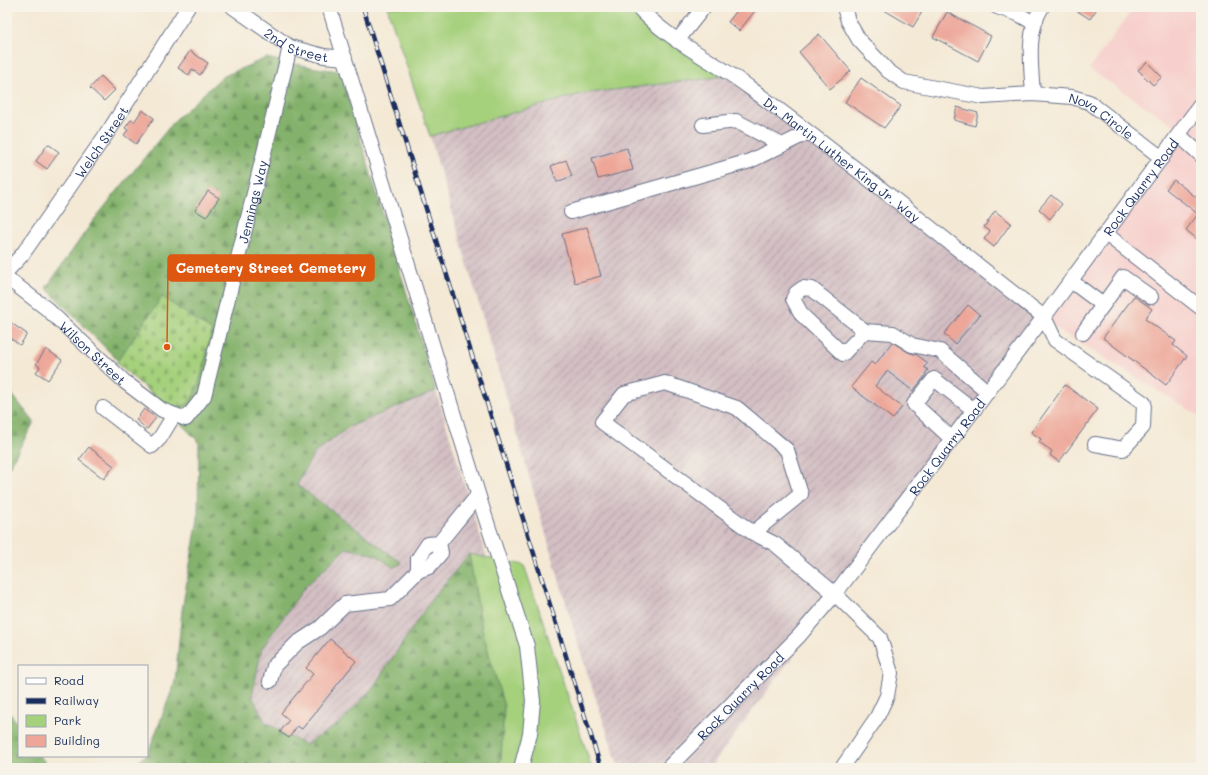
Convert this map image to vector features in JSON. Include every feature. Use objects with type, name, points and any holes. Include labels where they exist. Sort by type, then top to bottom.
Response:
[{"type":"street","name":"Welch Street","points":[[7,271],[22,254],[106,134],[151,68],[188,7]]},
{"type":"street","name":"2nd Street","points":[[233,7],[290,47],[324,56],[346,58]]},
{"type":"street","points":[[328,7],[346,58],[478,495],[527,646],[534,701],[530,734],[521,768]]},
{"type":"street","name":"Dr. Martin Luther King Jr. Way","points":[[638,7],[648,18],[677,42],[749,87],[1044,317]]},
{"type":"street","points":[[677,42],[704,7]]},
{"type":"street","name":"Nova Circle","points":[[844,7],[848,21],[859,40],[888,71],[904,82],[983,97],[1033,94],[1072,97],[1089,102],[1162,158]]},
{"type":"street","points":[[997,7],[1018,14],[1034,23]]},
{"type":"street","points":[[1033,94],[1031,43],[1034,23],[1042,7]]},
{"type":"street","name":"Jennings Way","points":[[103,408],[152,446],[180,417],[204,396],[290,47]]},
{"type":"street","name":"Rock Quarry Road","points":[[669,766],[799,636],[835,594],[1071,281],[1201,104]]},
{"type":"street","points":[[703,125],[736,122],[782,145]]},
{"type":"street","points":[[571,212],[750,161],[807,133]]},
{"type":"street","points":[[1178,135],[1201,155]]},
{"type":"street","points":[[1106,234],[1201,308]]},
{"type":"street","points":[[1083,333],[1123,277],[1151,298]]},
{"type":"street","name":"Wilson Street","points":[[7,278],[47,309],[125,382],[162,410],[180,417]]},
{"type":"street","points":[[1071,281],[1103,304]]},
{"type":"street","points":[[865,331],[843,354],[802,315],[793,299],[796,293],[804,288],[812,289],[865,331],[893,333],[912,345],[940,351],[988,392]]},
{"type":"street","points":[[1044,317],[1055,340],[1144,403],[1143,427],[1123,449],[1094,444]]},
{"type":"street","points":[[952,439],[914,404],[934,379],[974,410]]},
{"type":"street","points":[[753,533],[801,494],[787,450],[737,408],[665,383],[624,394],[602,422],[753,533],[775,544],[835,594],[880,638],[891,673],[887,696],[877,717],[842,768]]},
{"type":"street","points":[[270,681],[274,666],[297,643],[320,628],[345,604],[390,599],[418,571],[418,559],[428,544],[439,543],[478,495]]},
{"type":"shaded area","points":[[1134,7],[1201,7],[1201,417],[1042,320],[1183,131],[1089,69]]},
{"type":"shaded area","points":[[726,76],[1042,320],[710,768],[619,768],[580,651],[430,136],[581,94]]},
{"type":"shaded area","points":[[436,391],[487,558],[469,554],[433,597],[371,690],[340,723],[305,745],[265,722],[252,696],[262,648],[304,588],[346,548],[376,555],[394,568],[402,563],[297,485],[314,453],[349,427]]},
{"type":"green space","points":[[387,7],[636,7],[726,76],[581,94],[430,136]]},
{"type":"green space","points":[[266,58],[340,71],[436,391],[349,427],[314,453],[297,485],[402,563],[394,568],[376,555],[346,548],[304,588],[262,648],[252,696],[265,722],[305,745],[340,723],[371,690],[433,597],[469,554],[482,629],[504,707],[501,758],[497,768],[133,768],[143,757],[148,757],[148,753],[175,682],[182,610],[198,519],[199,442],[46,288],[93,221],[175,120],[222,77]]},
{"type":"green space","points":[[162,297],[212,331],[201,376],[195,393],[190,402],[180,407],[175,407],[166,403],[116,363]]},
{"type":"green space","points":[[7,388],[34,422],[7,471]]},
{"type":"green space","points":[[469,554],[524,565],[592,768],[497,768],[501,758]]},
{"type":"green space","points":[[7,709],[18,725],[18,757],[41,757],[47,765],[52,768],[7,768]]},
{"type":"building","points":[[740,7],[758,7],[739,31],[728,22]]},
{"type":"building","points":[[879,7],[925,7],[913,27]]},
{"type":"building","points":[[1071,7],[1098,7],[1090,19]]},
{"type":"building","points":[[947,12],[991,36],[978,61],[933,37]]},
{"type":"building","points":[[819,34],[851,71],[830,89],[799,52]]},
{"type":"building","points":[[190,51],[208,63],[200,75],[192,69],[189,75],[178,68]]},
{"type":"building","points":[[1147,62],[1162,77],[1153,85],[1138,70]]},
{"type":"building","points":[[101,76],[115,90],[104,101],[90,88]]},
{"type":"building","points":[[861,78],[901,106],[884,128],[845,102]]},
{"type":"building","points":[[957,107],[978,113],[975,126],[954,120]]},
{"type":"building","points":[[142,110],[154,118],[136,144],[124,135],[128,130],[125,128],[131,120],[134,122]]},
{"type":"building","points":[[48,144],[59,152],[47,169],[36,161]]},
{"type":"building","points":[[627,148],[633,170],[598,179],[592,158]]},
{"type":"building","points":[[566,160],[572,176],[557,182],[551,166]]},
{"type":"building","points":[[1174,180],[1201,201],[1201,242],[1186,230],[1198,214],[1166,189]]},
{"type":"building","points":[[208,191],[219,198],[206,217],[195,210]]},
{"type":"building","points":[[1051,195],[1062,204],[1050,219],[1039,209]]},
{"type":"building","points":[[995,211],[1011,223],[994,247],[984,239],[990,231],[984,227]]},
{"type":"building","points":[[587,227],[601,276],[575,283],[562,234]]},
{"type":"building","points":[[1134,296],[1152,309],[1145,319],[1176,341],[1173,345],[1187,356],[1166,385],[1103,338]]},
{"type":"building","points":[[968,305],[980,315],[955,344],[944,334]]},
{"type":"building","points":[[7,320],[27,334],[20,345],[7,336]]},
{"type":"building","points":[[892,342],[908,352],[917,355],[928,363],[924,367],[928,370],[925,374],[926,375],[913,391],[887,371],[875,386],[902,407],[893,419],[851,387],[871,362],[875,365]]},
{"type":"building","points":[[46,349],[62,360],[48,380],[36,372],[40,367],[36,364]]},
{"type":"building","points":[[1065,385],[1098,409],[1059,462],[1050,455],[1052,451],[1039,442],[1041,439],[1031,432]]},
{"type":"building","points":[[144,409],[156,418],[147,429],[136,420]]},
{"type":"building","points":[[89,447],[114,466],[104,479],[79,460]]},
{"type":"building","points":[[330,639],[356,661],[302,729],[297,726],[289,738],[280,732],[289,720],[281,713],[313,674],[306,668]]},
{"type":"railway","points":[[363,7],[601,768]]},
{"type":"place","name":"Cemetery Street Cemetery","points":[[167,347]]}]
